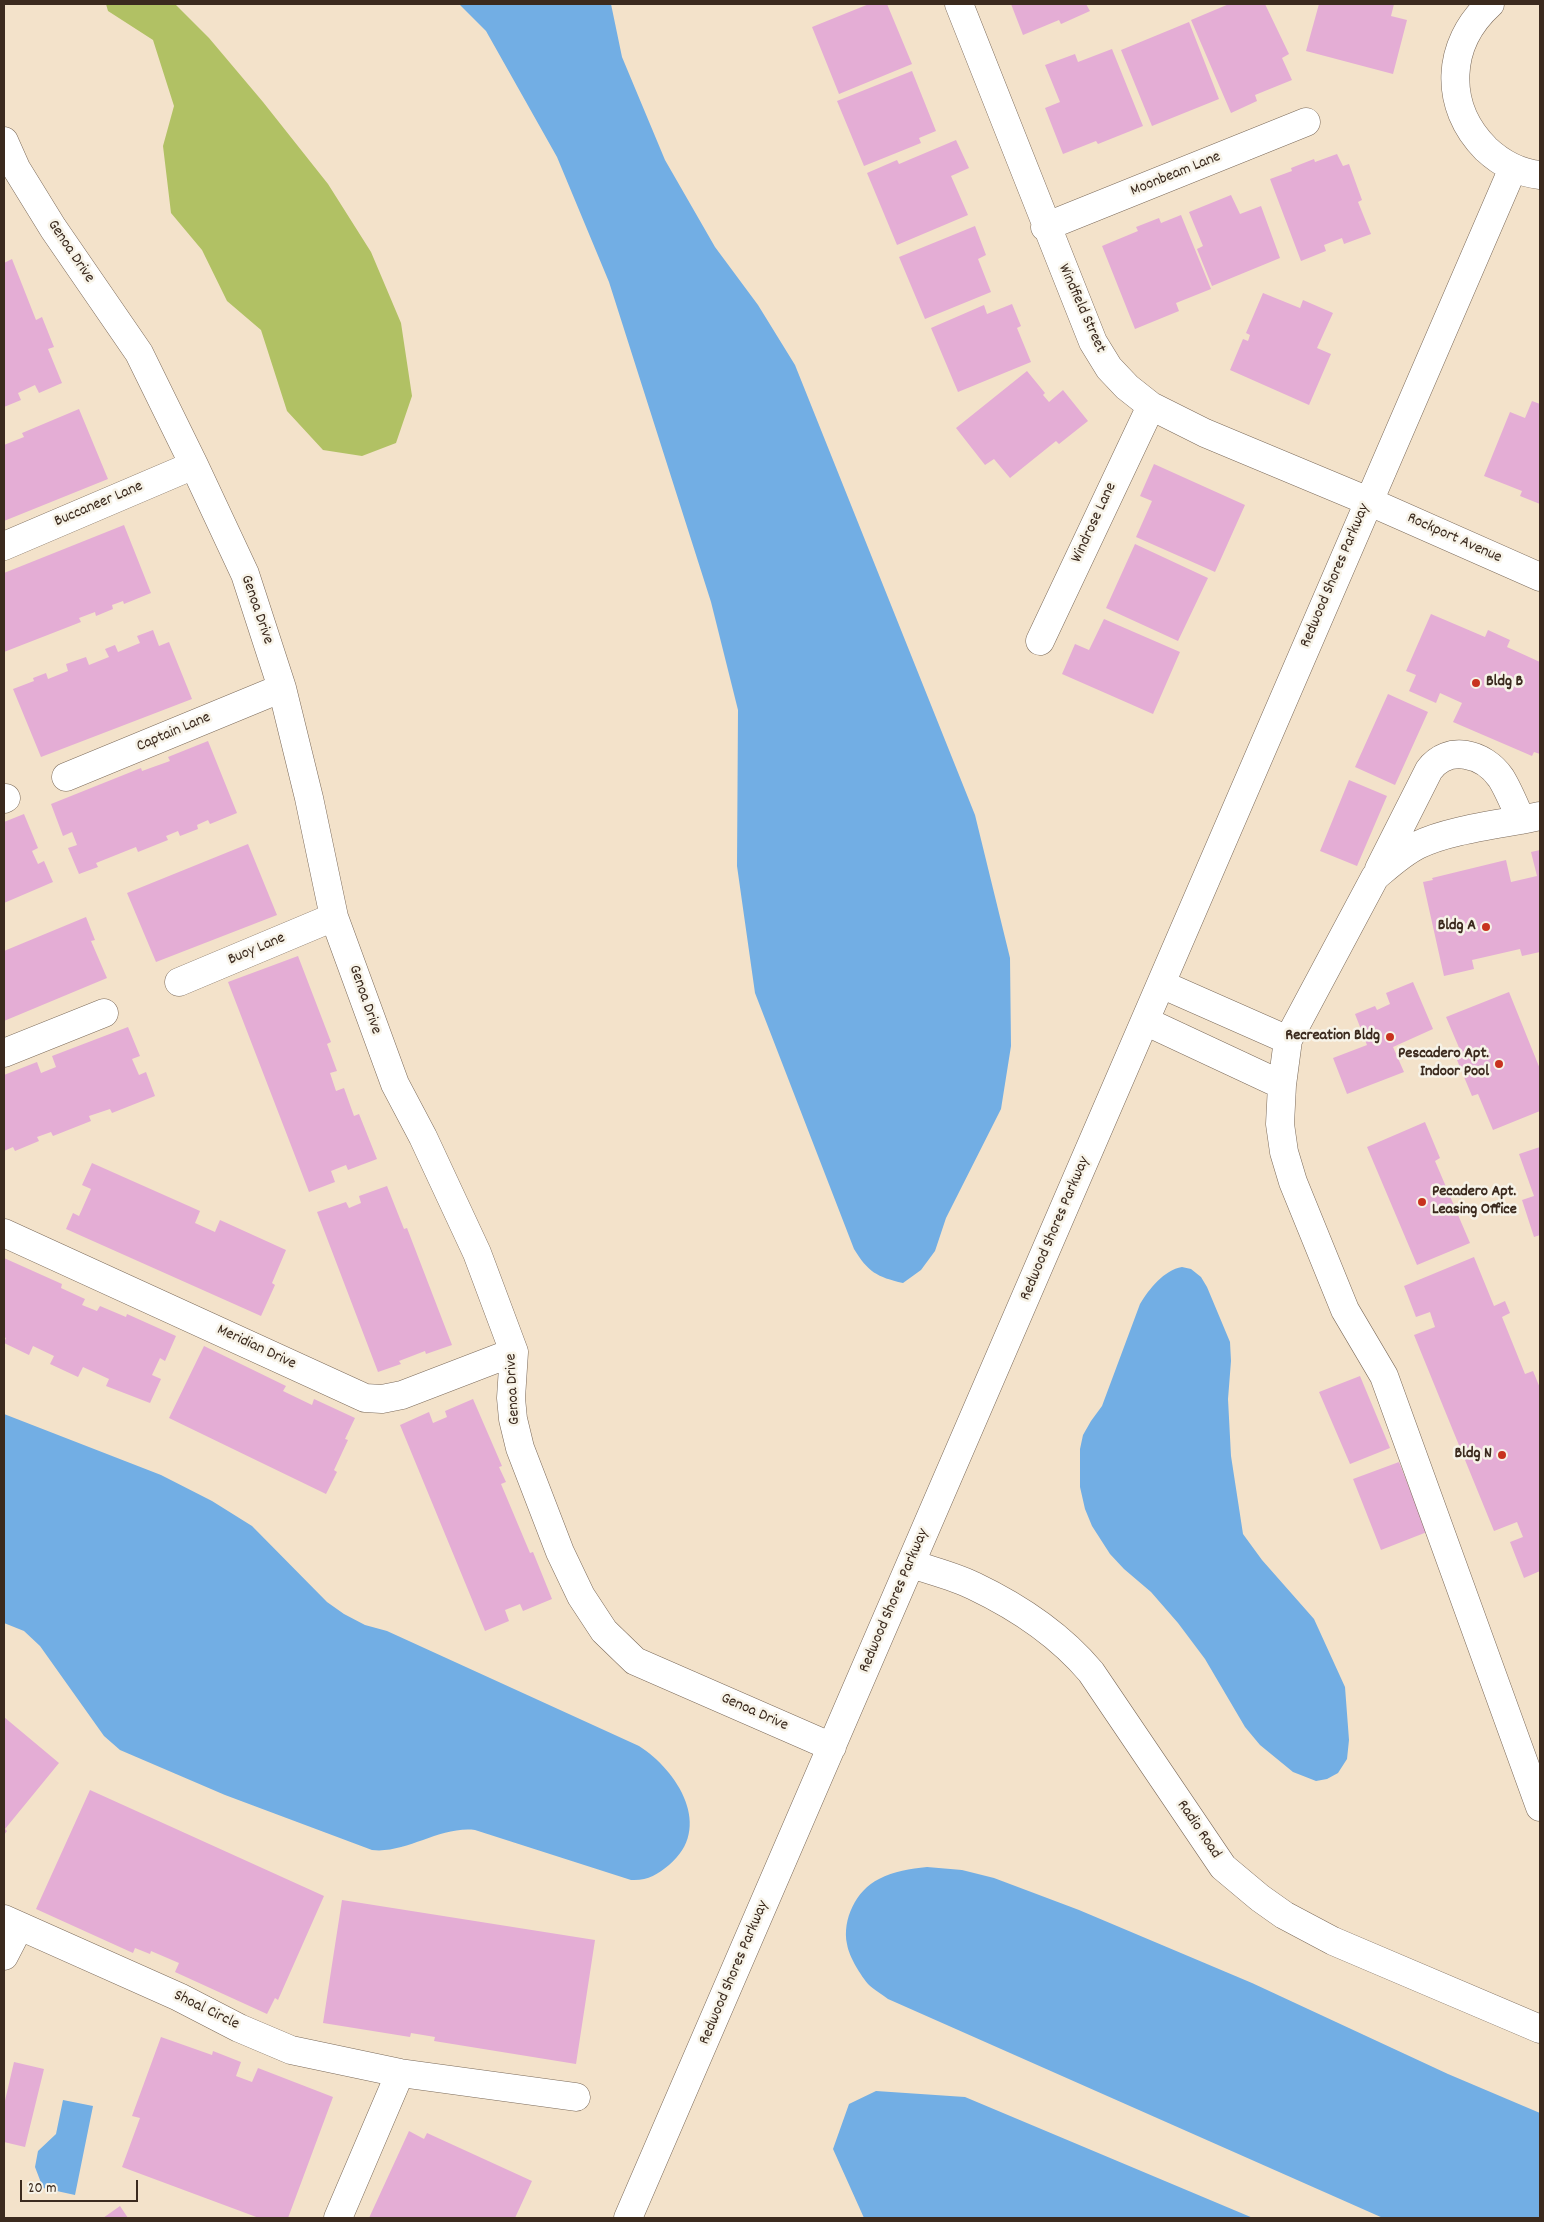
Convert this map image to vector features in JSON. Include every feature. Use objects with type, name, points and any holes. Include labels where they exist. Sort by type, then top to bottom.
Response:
[{"type":"street","name":"Windfield Street","points":[[959,4],[1045,227],[1092,342],[1110,368],[1127,388],[1151,406],[1204,433],[1368,501]]},
{"type":"street","points":[[1490,4],[1478,15],[1466,34],[1458,55],[1455,77],[1458,100],[1465,121],[1477,140],[1494,156],[1513,168],[1540,175]]},
{"type":"street","name":"Moonbeam Lane","points":[[1045,227],[1306,122]]},
{"type":"street","name":"Genoa Drive","points":[[4,141],[16,168],[53,228],[139,353],[245,574],[282,688],[309,798],[334,917],[395,1084],[423,1137],[477,1252],[514,1352],[511,1398],[513,1419],[520,1448],[560,1552],[581,1596],[604,1631],[635,1661],[832,1747]]},
{"type":"street","name":"Redwood Shores Parkway","points":[[628,2218],[912,1564],[1368,501],[1513,168]]},
{"type":"street","name":"Windrose Lane","points":[[1040,641],[1151,406]]},
{"type":"street","name":"Buccaneer Lane","points":[[4,546],[194,465]]},
{"type":"street","name":"Rockport Avenue","points":[[1368,501],[1540,577]]},
{"type":"street","name":"Captain Lane","points":[[66,778],[282,688]]},
{"type":"street","points":[[1375,877],[1398,857],[1417,845],[1436,837],[1531,818],[1495,771],[1469,756],[1448,755],[1440,758],[1429,770],[1375,877],[1288,1040],[1282,1085],[1280,1124],[1284,1152],[1292,1182],[1345,1310],[1384,1376],[1540,1807]]},
{"type":"street","name":"Buoy Lane","points":[[179,982],[334,917]]},
{"type":"street","points":[[1161,984],[1288,1040]]},
{"type":"street","points":[[4,1053],[104,1013]]},
{"type":"street","points":[[1145,1021],[1282,1085]]},
{"type":"street","name":"Meridian Drive","points":[[4,1233],[365,1398],[382,1400],[402,1395],[514,1352]]},
{"type":"street","name":"Radio Road","points":[[912,1564],[973,1585],[1029,1616],[1069,1649],[1091,1672],[1223,1867],[1260,1898],[1284,1915],[1333,1941],[1540,2029]]},
{"type":"street","name":"Shoal Circle","points":[[4,1956],[12,1923],[179,1997],[238,2028],[291,2050],[400,2073],[576,2097]]},
{"type":"street","points":[[338,2218],[400,2073]]},
{"type":"green space","points":[[106,4],[175,4],[209,38],[328,184],[371,252],[401,323],[412,396],[396,443],[362,456],[323,450],[287,411],[261,330],[227,301],[202,250],[171,213],[163,146],[174,106],[153,40],[108,11]]},
{"type":"water","points":[[459,4],[611,4],[622,57],[665,160],[715,247],[758,305],[795,365],[975,815],[1010,958],[1011,1046],[1001,1109],[946,1218],[935,1251],[921,1270],[903,1283],[880,1276],[874,1272],[864,1263],[854,1249],[755,993],[737,866],[738,710],[711,602],[609,282],[557,157],[486,31]]},
{"type":"water","points":[[1182,1267],[1191,1269],[1201,1277],[1230,1342],[1231,1361],[1228,1399],[1231,1456],[1243,1534],[1262,1560],[1314,1619],[1345,1687],[1349,1740],[1347,1759],[1338,1773],[1327,1779],[1316,1781],[1293,1772],[1260,1745],[1245,1727],[1205,1659],[1178,1623],[1151,1592],[1110,1554],[1092,1526],[1085,1509],[1080,1487],[1080,1449],[1083,1435],[1102,1406],[1140,1304],[1152,1286],[1163,1276]]},
{"type":"water","points":[[4,1414],[161,1475],[212,1501],[252,1526],[327,1602],[365,1625],[387,1631],[639,1746],[666,1770],[686,1801],[690,1818],[689,1834],[682,1850],[669,1865],[652,1877],[631,1880],[475,1830],[449,1832],[398,1848],[372,1850],[225,1795],[120,1750],[104,1736],[40,1646],[24,1631],[4,1623]]},
{"type":"water","points":[[927,1867],[962,1870],[994,1878],[1079,1910],[1252,1983],[1448,2074],[1540,2113],[1540,2218],[1383,2218],[888,1999],[869,1985],[853,1960],[848,1949],[846,1935],[849,1916],[857,1898],[871,1884],[896,1872]]},
{"type":"water","points":[[876,2091],[965,2097],[1253,2218],[864,2218],[833,2149],[849,2104]]},
{"type":"water","points":[[63,2100],[93,2106],[75,2195],[43,2188],[35,2167],[38,2151],[56,2134]]},
{"type":"building","points":[[869,4],[887,4],[912,64],[839,94],[812,27]]},
{"type":"building","points":[[1011,4],[1086,4],[1090,11],[1061,24],[1059,20],[1023,35]]},
{"type":"building","points":[[1229,4],[1265,4],[1289,54],[1282,58],[1292,80],[1255,95],[1257,101],[1231,113],[1191,20]]},
{"type":"building","points":[[1319,4],[1394,4],[1391,16],[1407,20],[1393,74],[1306,51]]},
{"type":"building","points":[[1189,22],[1219,99],[1152,126],[1121,50]]},
{"type":"building","points":[[1112,49],[1143,126],[1098,144],[1096,141],[1063,154],[1045,108],[1060,102],[1045,65],[1075,54],[1078,62]]},
{"type":"building","points":[[912,71],[936,131],[919,138],[921,143],[864,166],[837,101]]},
{"type":"building","points":[[956,140],[969,168],[951,176],[968,215],[897,245],[867,173],[897,160],[899,164]]},
{"type":"building","points":[[1337,154],[1343,166],[1349,164],[1362,200],[1358,202],[1371,234],[1344,244],[1342,238],[1324,245],[1326,251],[1301,261],[1270,179],[1292,171],[1291,168],[1314,159],[1315,162]]},
{"type":"building","points":[[1231,195],[1240,214],[1261,206],[1280,258],[1212,286],[1197,249],[1203,246],[1189,212]]},
{"type":"building","points":[[1181,215],[1211,289],[1176,303],[1179,311],[1135,329],[1102,246],[1138,231],[1136,227],[1159,218],[1161,223]]},
{"type":"building","points":[[975,226],[986,255],[978,259],[991,292],[925,319],[899,257]]},
{"type":"building","points":[[12,259],[36,320],[42,317],[54,347],[48,349],[62,383],[39,393],[35,385],[18,393],[21,400],[4,407],[4,263]]},
{"type":"building","points":[[1263,293],[1300,308],[1303,300],[1333,313],[1317,348],[1331,354],[1309,405],[1230,370],[1243,339],[1248,341],[1250,335],[1246,333]]},
{"type":"building","points":[[1012,304],[1021,326],[1017,328],[1031,362],[958,392],[931,328],[984,305],[987,314]]},
{"type":"building","points":[[1027,371],[1045,393],[1043,395],[1049,402],[1063,390],[1088,421],[1059,444],[1056,441],[1010,478],[994,459],[985,465],[956,428]]},
{"type":"building","points":[[1532,401],[1540,404],[1540,504],[1520,496],[1522,491],[1484,476],[1510,412],[1525,418]]},
{"type":"building","points":[[79,409],[108,479],[4,521],[4,445],[24,437],[22,433]]},
{"type":"building","points":[[1154,464],[1245,505],[1215,572],[1136,537],[1152,501],[1140,496]]},
{"type":"building","points":[[124,525],[151,593],[124,604],[123,601],[112,605],[113,609],[96,616],[95,612],[79,618],[81,622],[4,652],[4,573]]},
{"type":"building","points":[[1135,544],[1208,578],[1178,641],[1106,608]]},
{"type":"building","name":"Bldg B","points":[[1431,614],[1485,637],[1488,630],[1510,640],[1507,647],[1540,662],[1540,754],[1534,752],[1532,756],[1453,722],[1462,703],[1440,693],[1436,703],[1409,691],[1416,675],[1406,671]]},
{"type":"building","points":[[1104,619],[1180,652],[1153,714],[1062,674],[1075,644],[1089,650]]},
{"type":"building","points":[[153,630],[159,646],[169,642],[192,699],[41,757],[13,689],[34,681],[33,678],[46,673],[48,679],[68,671],[66,664],[86,657],[89,665],[109,657],[105,649],[115,645],[118,652],[140,643],[137,636]]},
{"type":"building","points":[[1388,694],[1428,712],[1395,785],[1355,767]]},
{"type":"building","points":[[208,741],[237,813],[210,824],[208,820],[197,825],[198,829],[180,836],[178,831],[166,836],[168,840],[138,852],[136,847],[96,863],[98,867],[79,874],[68,848],[77,845],[72,832],[63,836],[51,804],[141,768],[142,771],[170,761],[168,757]]},
{"type":"building","points":[[1349,780],[1387,796],[1357,866],[1320,851]]},
{"type":"building","points":[[24,814],[38,848],[32,851],[38,864],[44,861],[53,882],[4,903],[4,822]]},
{"type":"building","points":[[248,844],[277,915],[156,962],[127,893]]},
{"type":"building","name":"Bldg A","points":[[1540,850],[1540,952],[1522,956],[1520,949],[1472,960],[1474,969],[1444,976],[1423,882],[1433,880],[1432,878],[1506,860],[1511,882],[1537,876],[1531,852]]},
{"type":"building","points":[[86,917],[95,940],[91,941],[107,978],[4,1021],[4,951]]},
{"type":"building","points":[[298,956],[331,1042],[327,1044],[337,1071],[330,1073],[336,1091],[344,1088],[354,1116],[359,1114],[377,1159],[348,1170],[346,1165],[331,1171],[335,1182],[309,1192],[228,982]]},
{"type":"building","name":"Recreation Bldg","points":[[1413,982],[1433,1029],[1393,1047],[1404,1072],[1347,1094],[1333,1058],[1367,1045],[1355,1014],[1375,1006],[1377,1010],[1390,1004],[1386,993]]},
{"type":"building","name":"Pescadero Apt. Indoor Pool","points":[[1509,992],[1540,1069],[1540,1111],[1493,1130],[1478,1094],[1472,1096],[1457,1060],[1463,1057],[1446,1017]]},
{"type":"building","points":[[128,1027],[140,1056],[132,1059],[139,1075],[146,1072],[155,1096],[112,1113],[110,1109],[89,1116],[91,1121],[53,1136],[51,1132],[37,1137],[39,1141],[15,1151],[13,1147],[4,1151],[4,1075],[37,1062],[41,1073],[56,1067],[52,1056]]},
{"type":"building","name":"Pecadero Apt. Leasing Office","points":[[1425,1122],[1440,1158],[1435,1161],[1470,1243],[1417,1265],[1367,1147]]},
{"type":"building","points":[[1540,1147],[1540,1235],[1534,1237],[1522,1200],[1534,1196],[1519,1154]]},
{"type":"building","points":[[92,1163],[200,1211],[195,1223],[215,1232],[220,1220],[286,1250],[272,1283],[275,1285],[261,1316],[66,1229],[73,1213],[79,1216],[91,1189],[82,1185]]},
{"type":"building","points":[[387,1186],[404,1229],[407,1228],[452,1345],[426,1354],[425,1351],[399,1361],[401,1364],[378,1372],[317,1212],[346,1202],[349,1208],[361,1203],[359,1196]]},
{"type":"building","name":"Bldg N","points":[[1474,1257],[1494,1306],[1505,1301],[1510,1313],[1502,1317],[1525,1374],[1533,1371],[1540,1388],[1540,1571],[1524,1578],[1510,1542],[1523,1537],[1517,1522],[1494,1531],[1414,1335],[1435,1327],[1430,1312],[1416,1317],[1404,1286]]},
{"type":"building","points":[[4,1258],[62,1284],[61,1288],[85,1299],[82,1305],[97,1311],[100,1306],[126,1317],[127,1314],[176,1336],[165,1361],[160,1358],[152,1375],[161,1379],[150,1403],[106,1386],[109,1379],[83,1367],[78,1377],[50,1364],[54,1356],[33,1346],[29,1355],[4,1343],[6,1338],[4,1337]]},
{"type":"building","points":[[204,1346],[286,1386],[283,1391],[312,1405],[314,1399],[355,1418],[345,1439],[348,1440],[334,1470],[337,1472],[326,1494],[169,1418]]},
{"type":"building","points":[[1360,1376],[1390,1448],[1350,1464],[1319,1392]]},
{"type":"building","points":[[473,1399],[502,1466],[499,1467],[506,1482],[501,1484],[530,1553],[533,1552],[552,1599],[523,1611],[520,1604],[505,1610],[509,1621],[485,1631],[400,1425],[429,1412],[433,1423],[447,1417],[445,1411]]},
{"type":"building","points":[[1399,1462],[1427,1532],[1381,1550],[1353,1479]]},
{"type":"building","points":[[4,1717],[59,1763],[5,1829],[7,1831],[4,1835]]},
{"type":"building","points":[[90,1790],[324,1896],[278,2000],[275,1998],[267,2014],[175,1972],[179,1963],[151,1951],[150,1954],[135,1948],[133,1953],[36,1909]]},
{"type":"building","points":[[342,1900],[595,1940],[576,2064],[434,2041],[435,2037],[411,2033],[410,2037],[323,2023]]},
{"type":"building","points":[[161,2037],[212,2055],[213,2051],[241,2062],[236,2076],[252,2082],[258,2068],[333,2097],[288,2218],[259,2218],[122,2167],[140,2118],[132,2116]]},
{"type":"building","points":[[14,2062],[44,2069],[25,2147],[4,2142],[4,2105]]},
{"type":"building","points":[[409,2131],[424,2139],[427,2133],[532,2181],[515,2218],[369,2218]]},
{"type":"building","points":[[120,2206],[128,2218],[103,2218]]},
{"type":"place","name":"Bldg B","points":[[1476,683]]},
{"type":"place","name":"Bldg A","points":[[1486,927]]},
{"type":"place","name":"Recreation Bldg","points":[[1390,1037]]},
{"type":"place","name":"Pescadero Apt. Indoor Pool","points":[[1499,1064]]},
{"type":"place","name":"Pecadero Apt. Leasing Office","points":[[1422,1202]]},
{"type":"place","name":"Bldg N","points":[[1502,1455]]}]
